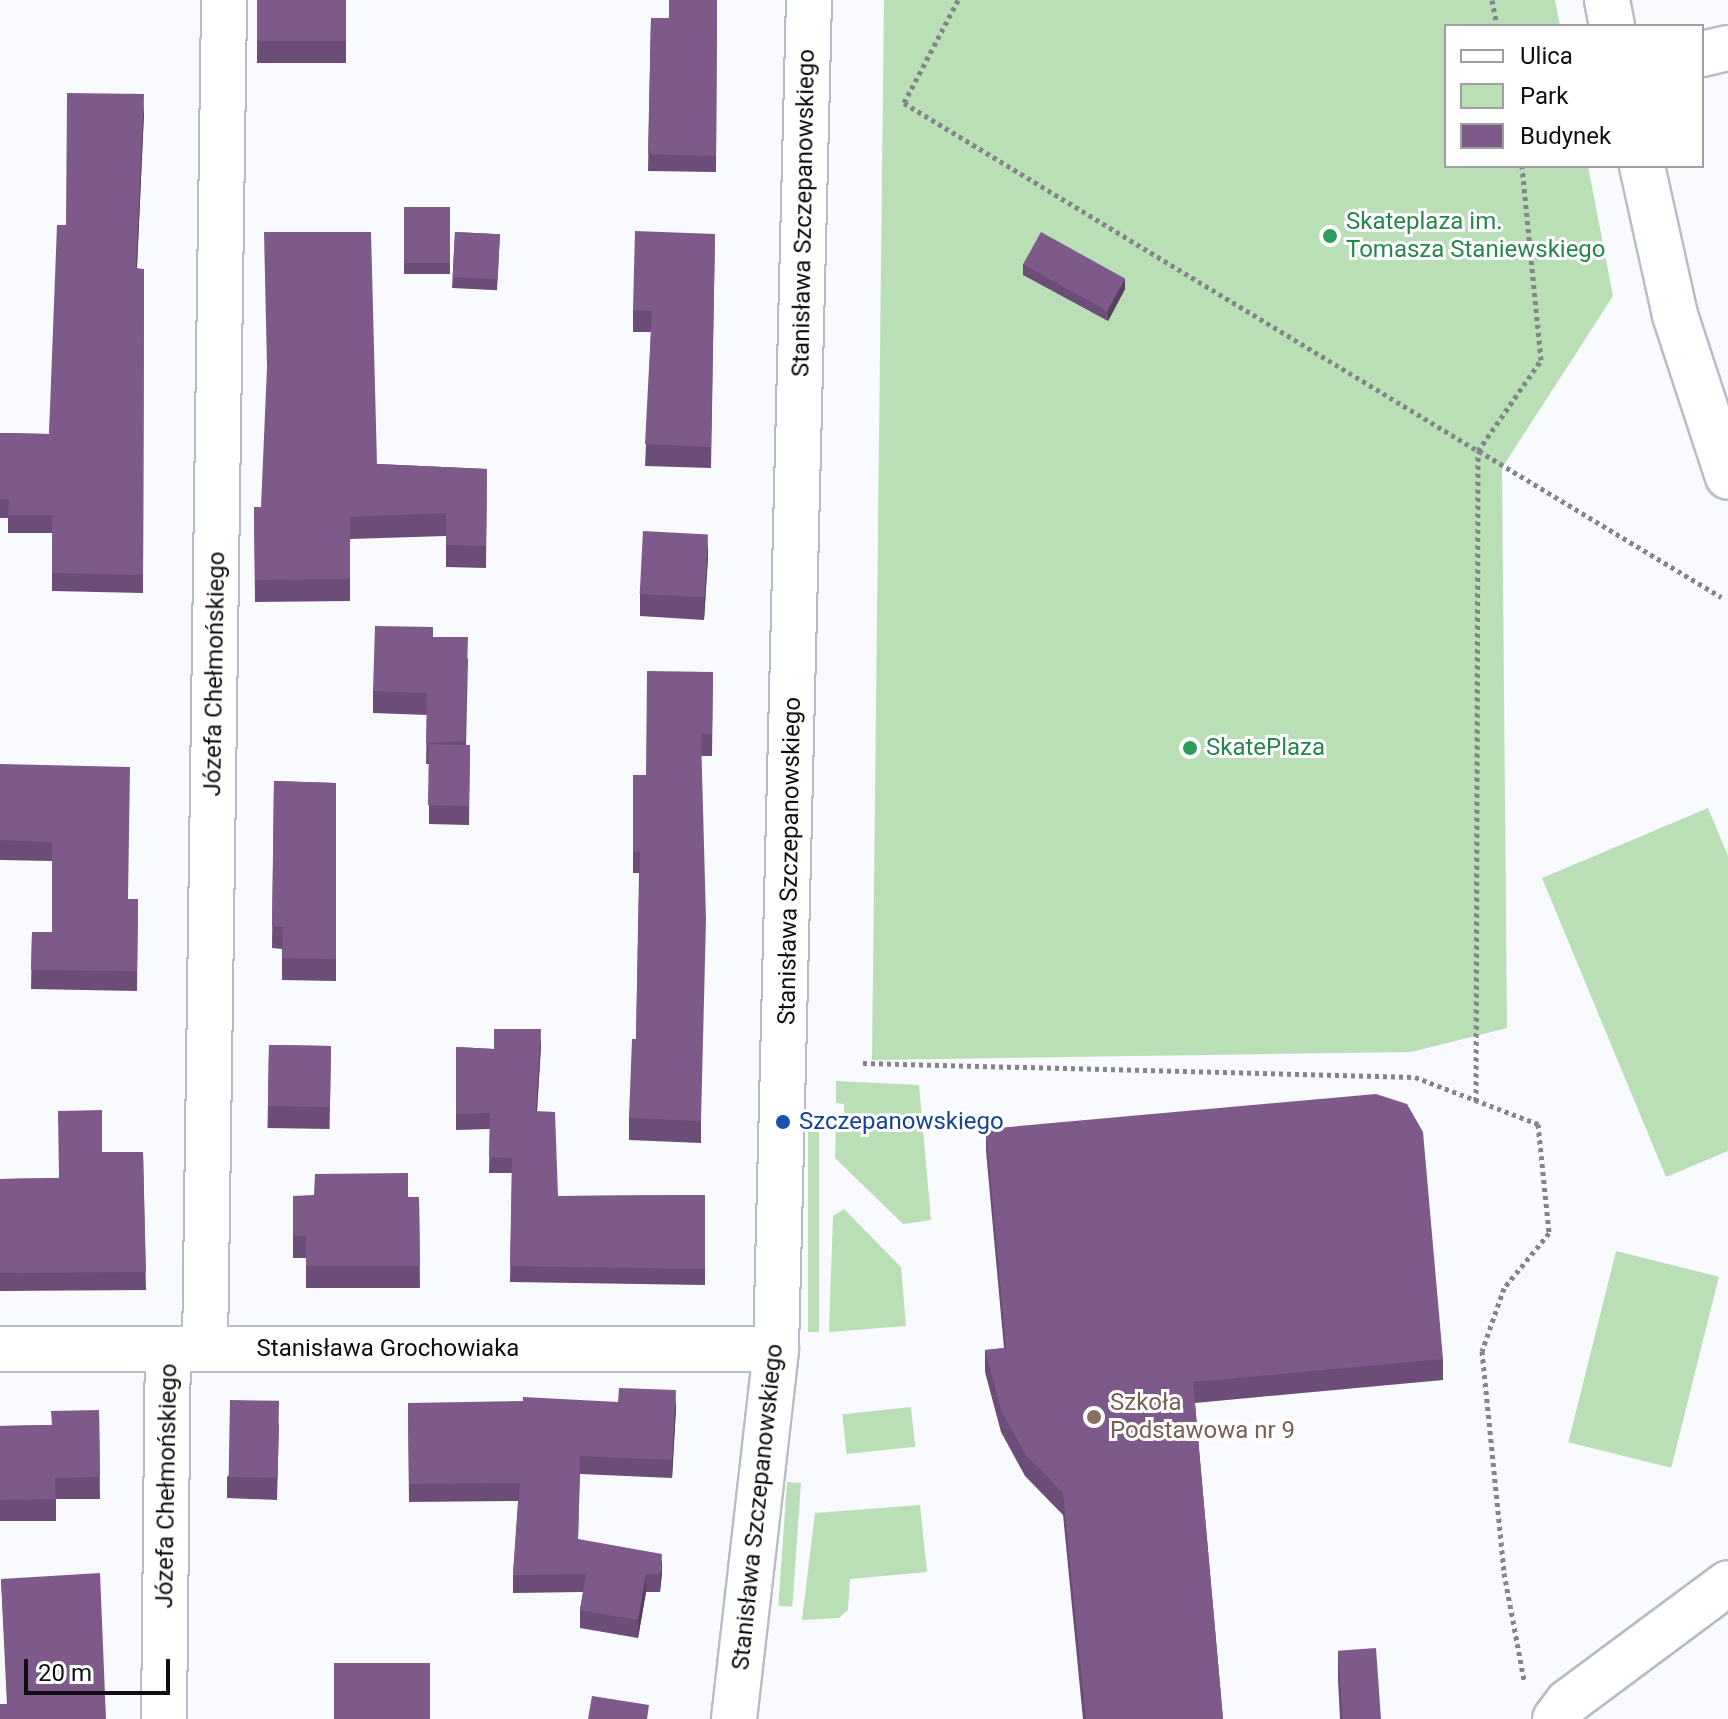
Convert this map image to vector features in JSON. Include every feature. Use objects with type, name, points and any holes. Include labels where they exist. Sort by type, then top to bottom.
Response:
[{"type":"street","name":"Józefa Chełmońskiego","points":[[164,1719],[186,1349],[224,0]]},
{"type":"street","name":"Stanisława Szczepanowskiego","points":[[734,1719],[776,1349],[809,0]]},
{"type":"street","points":[[1607,0],[1612,24]]},
{"type":"street","points":[[1704,54],[1728,48]]},
{"type":"street","points":[[1642,168],[1675,315],[1728,477]]},
{"type":"street","name":"Stanisława Grochowiaka","points":[[0,1349],[776,1349]]},
{"type":"street","points":[[1540,1704],[1568,1702],[1728,1583]]},
{"type":"path","points":[[958,0],[904,103],[1721,597]]},
{"type":"path","points":[[1492,0],[1497,24]]},
{"type":"path","points":[[1476,1101],[1478,451],[1541,360],[1522,168]]},
{"type":"path","points":[[863,1063],[1415,1077],[1538,1124],[1549,1233],[1504,1288],[1482,1351],[1504,1573],[1540,1704]]},
{"type":"green space","name":"SkatePlaza","points":[[884,0],[1555,0],[1560,24],[1444,24],[1444,168],[1588,168],[1613,296],[1502,468],[1507,1028],[1411,1052],[872,1060]]},
{"type":"green space","points":[[1708,808],[1728,856],[1728,1151],[1666,1177],[1542,878]]},
{"type":"green space","points":[[836,1081],[919,1085],[931,1220],[903,1224],[835,1158],[836,1122],[844,1122],[844,1104],[836,1103]]},
{"type":"green space","points":[[808,1130],[819,1130],[819,1332],[808,1332]]},
{"type":"green space","points":[[844,1209],[901,1267],[906,1326],[829,1332],[833,1216]]},
{"type":"green space","points":[[1616,1251],[1719,1277],[1671,1468],[1568,1442]]},
{"type":"green space","points":[[911,1407],[915,1447],[847,1454],[842,1414]]},
{"type":"green space","points":[[787,1482],[801,1483],[792,1607],[778,1606]]},
{"type":"green space","points":[[920,1505],[927,1572],[850,1579],[848,1610],[839,1618],[802,1620],[815,1513]]},
{"type":"building","points":[[257,0],[346,0],[346,41],[257,41]]},
{"type":"building","points":[[669,0],[717,0],[716,156],[648,154],[651,18],[669,18]]},
{"type":"building","points":[[67,93],[144,94],[136,268],[144,269],[143,575],[52,573],[52,515],[8,515],[9,499],[0,499],[0,433],[49,434],[57,225],[66,225]]},
{"type":"building","points":[[404,207],[450,207],[450,263],[404,263]]},
{"type":"building","points":[[635,231],[715,234],[711,447],[645,444],[652,311],[633,310]]},
{"type":"building","points":[[264,232],[371,232],[377,464],[487,469],[486,546],[446,545],[446,513],[350,517],[350,579],[255,580],[254,507],[261,507],[267,367]]},
{"type":"building","points":[[455,232],[500,234],[498,279],[453,277]]},
{"type":"building","points":[[1041,232],[1125,279],[1107,311],[1023,264]]},
{"type":"building","points":[[643,531],[708,534],[705,597],[640,594]]},
{"type":"building","points":[[375,626],[433,627],[433,637],[468,637],[465,741],[426,743],[427,693],[373,691]]},
{"type":"building","points":[[647,671],[713,672],[712,734],[701,734],[706,919],[701,1121],[629,1118],[632,1039],[636,1039],[640,851],[633,852],[633,775],[646,775]]},
{"type":"building","points":[[429,744],[470,745],[469,806],[428,805]]},
{"type":"building","points":[[0,764],[130,767],[128,899],[138,899],[137,971],[31,970],[32,932],[52,932],[52,842],[0,840]]},
{"type":"building","points":[[274,781],[336,783],[336,959],[282,958],[283,927],[272,926]]},
{"type":"building","points":[[494,1029],[541,1029],[536,1111],[555,1112],[558,1196],[705,1195],[705,1269],[510,1266],[512,1158],[489,1157],[490,1113],[456,1114],[456,1047],[494,1049]]},
{"type":"building","points":[[269,1045],[331,1046],[330,1107],[268,1106]]},
{"type":"building","name":"Szkoła Podstawowa nr 9","points":[[1376,1094],[1407,1104],[1423,1132],[1443,1359],[1193,1382],[1223,1719],[1086,1719],[1063,1493],[1025,1454],[1001,1410],[985,1350],[1006,1348],[986,1129]]},
{"type":"building","points":[[102,1110],[102,1152],[143,1152],[146,1272],[0,1273],[0,1179],[59,1178],[58,1111]]},
{"type":"building","points":[[408,1173],[408,1197],[419,1197],[420,1266],[306,1266],[306,1236],[293,1236],[293,1196],[314,1195],[315,1174]]},
{"type":"building","points":[[619,1388],[676,1390],[672,1460],[580,1456],[578,1539],[662,1554],[660,1574],[646,1574],[638,1620],[580,1610],[586,1574],[513,1575],[520,1483],[409,1484],[408,1403],[523,1401],[523,1397],[618,1402]]},
{"type":"building","points":[[230,1400],[279,1401],[278,1478],[229,1477]]},
{"type":"building","points":[[99,1410],[100,1477],[55,1478],[56,1499],[0,1500],[0,1426],[52,1425],[51,1411]]},
{"type":"building","points":[[100,1573],[106,1719],[0,1719],[0,1704],[8,1704],[1,1579]]},
{"type":"building","points":[[1376,1648],[1381,1719],[1343,1719],[1338,1651]]},
{"type":"building","points":[[334,1663],[430,1663],[430,1719],[334,1719]]},
{"type":"building","points":[[592,1696],[649,1705],[647,1719],[588,1719]]},
{"type":"place","name":"Skateplaza im. Tomasza Staniewskiego","points":[[1330,236]]},
{"type":"place","name":"SkatePlaza","points":[[1190,748]]},
{"type":"place","name":"Szczepanowskiego","points":[[783,1122]]},
{"type":"place","name":"Szkoła Podstawowa nr 9","points":[[1094,1417]]}]
